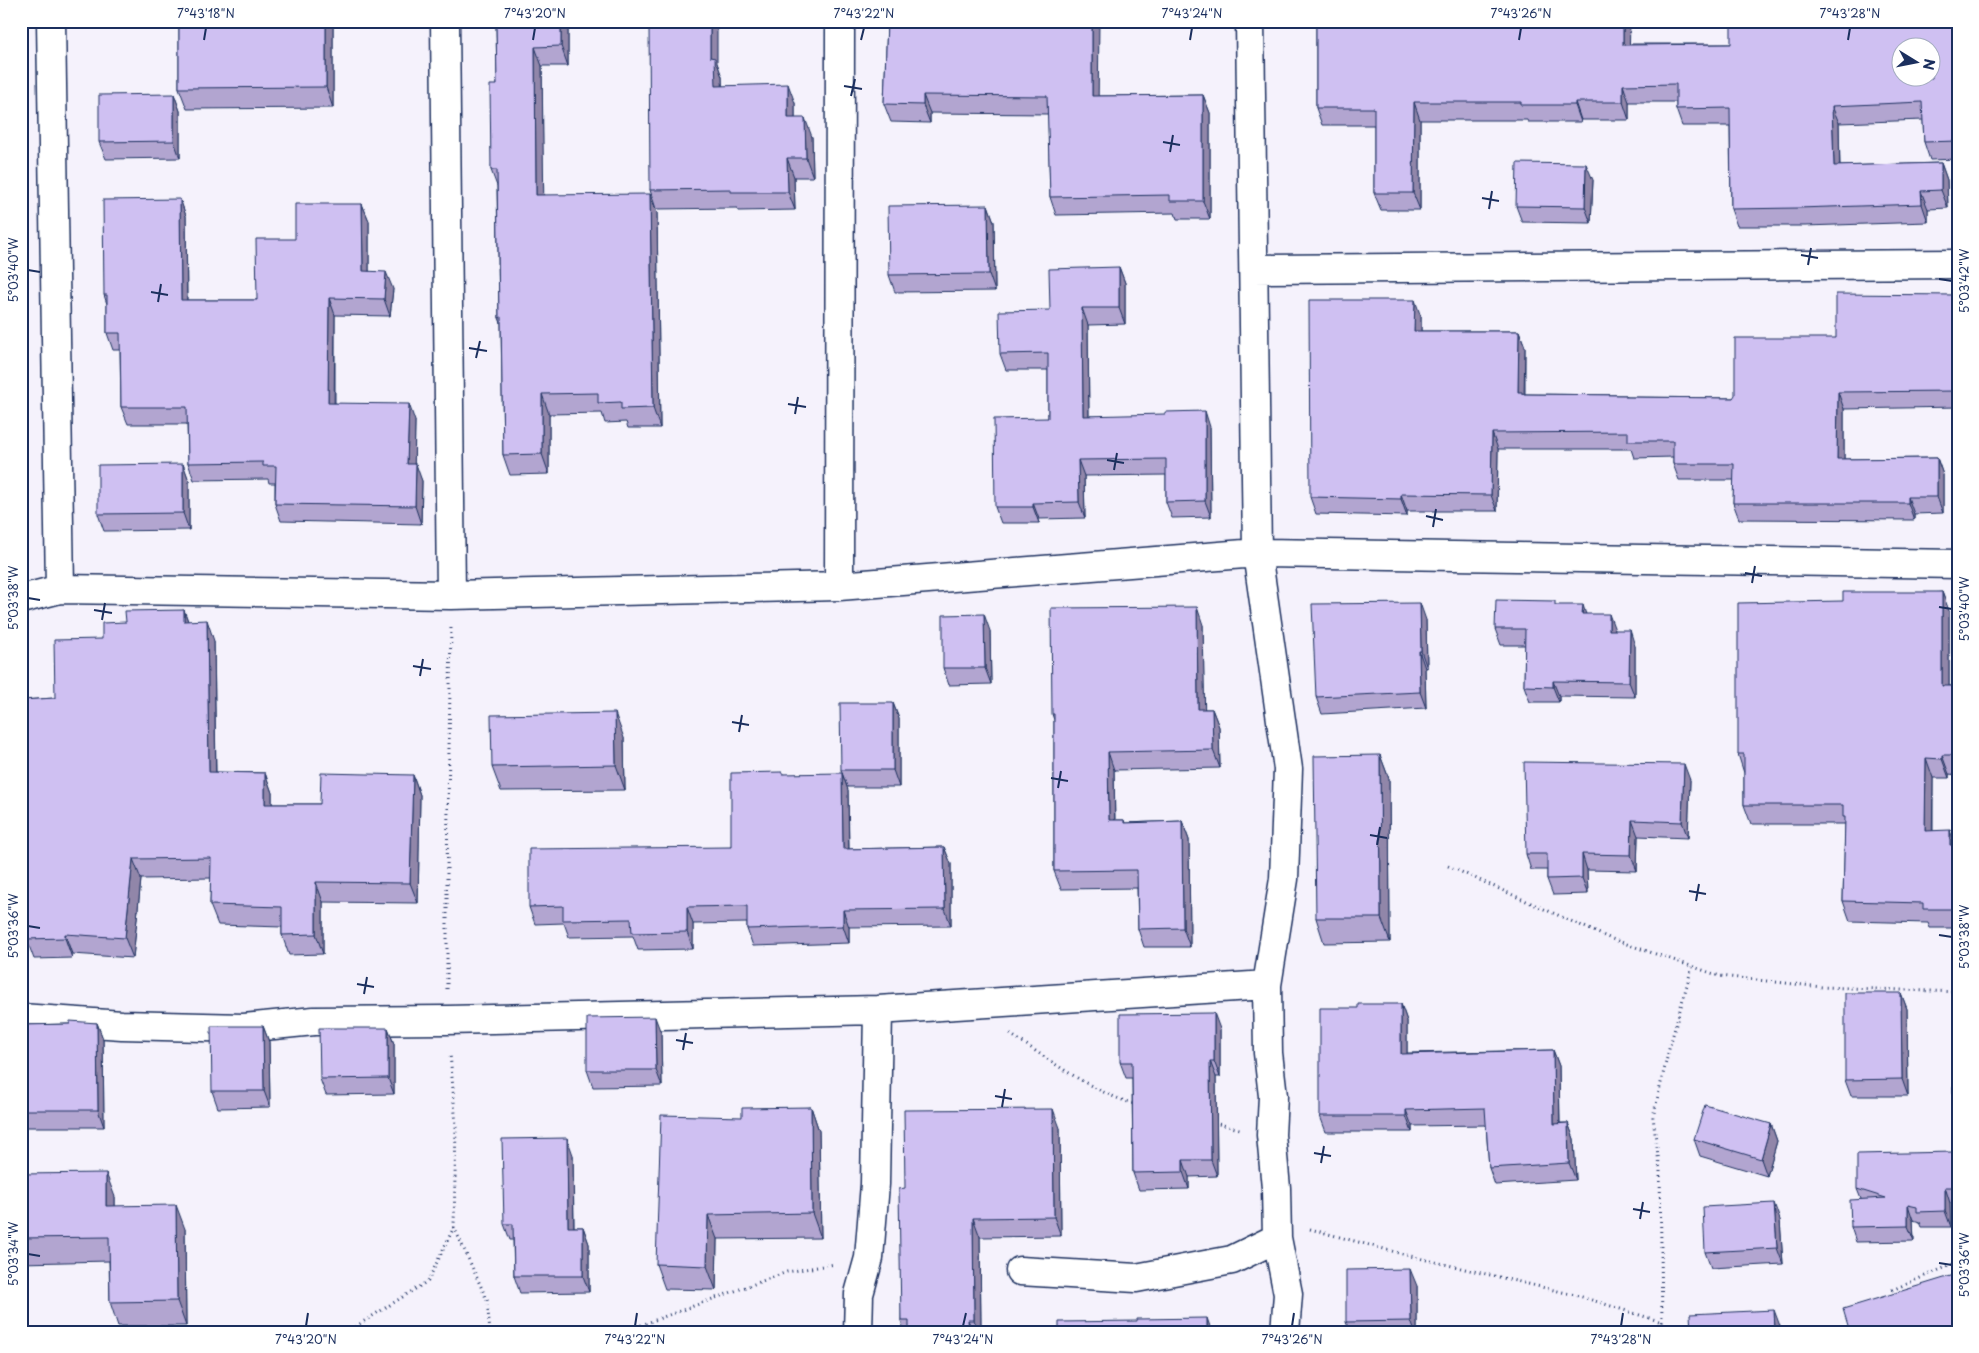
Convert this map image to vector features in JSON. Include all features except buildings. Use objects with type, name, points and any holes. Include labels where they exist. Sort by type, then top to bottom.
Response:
[{"type":"street","points":[[51,21],[60,589]]},
{"type":"street","points":[[445,21],[451,595]]},
{"type":"street","points":[[839,586],[840,21]]},
{"type":"street","points":[[1250,21],[1257,553],[1288,769],[1284,879],[1266,986],[1268,1052],[1272,1096],[1271,1135],[1276,1188],[1277,1238],[1288,1294],[1285,1332]]},
{"type":"street","points":[[1254,270],[1958,264]]},
{"type":"street","points":[[21,599],[60,589],[451,595],[839,586],[1257,553],[1958,564]]},
{"type":"street","points":[[21,1018],[122,1025],[244,1028],[314,1021],[446,1020],[878,1010],[1266,986]]},
{"type":"street","points":[[858,1332],[859,1294],[869,1258],[875,1184],[878,1010]]},
{"type":"street","points":[[1020,1271],[1136,1278],[1232,1260],[1277,1238]]},
{"type":"path","points":[[347,1332],[428,1281],[454,1226],[456,1126],[446,1020],[451,595]]},
{"type":"path","points":[[1448,866],[1609,938],[1720,976],[1813,986],[1958,992]]},
{"type":"path","points":[[1663,1332],[1660,1171],[1654,1117],[1669,1049],[1692,967]]},
{"type":"path","points":[[966,1004],[1060,1066],[1119,1099],[1137,1104]]},
{"type":"path","points":[[1210,1122],[1271,1135]]},
{"type":"path","points":[[1276,1188],[1311,1231],[1579,1296],[1662,1322]]},
{"type":"path","points":[[454,1226],[487,1300],[490,1332]]},
{"type":"path","points":[[622,1332],[787,1272],[869,1258]]},
{"type":"path","points":[[1892,1290],[1958,1262]]}]
